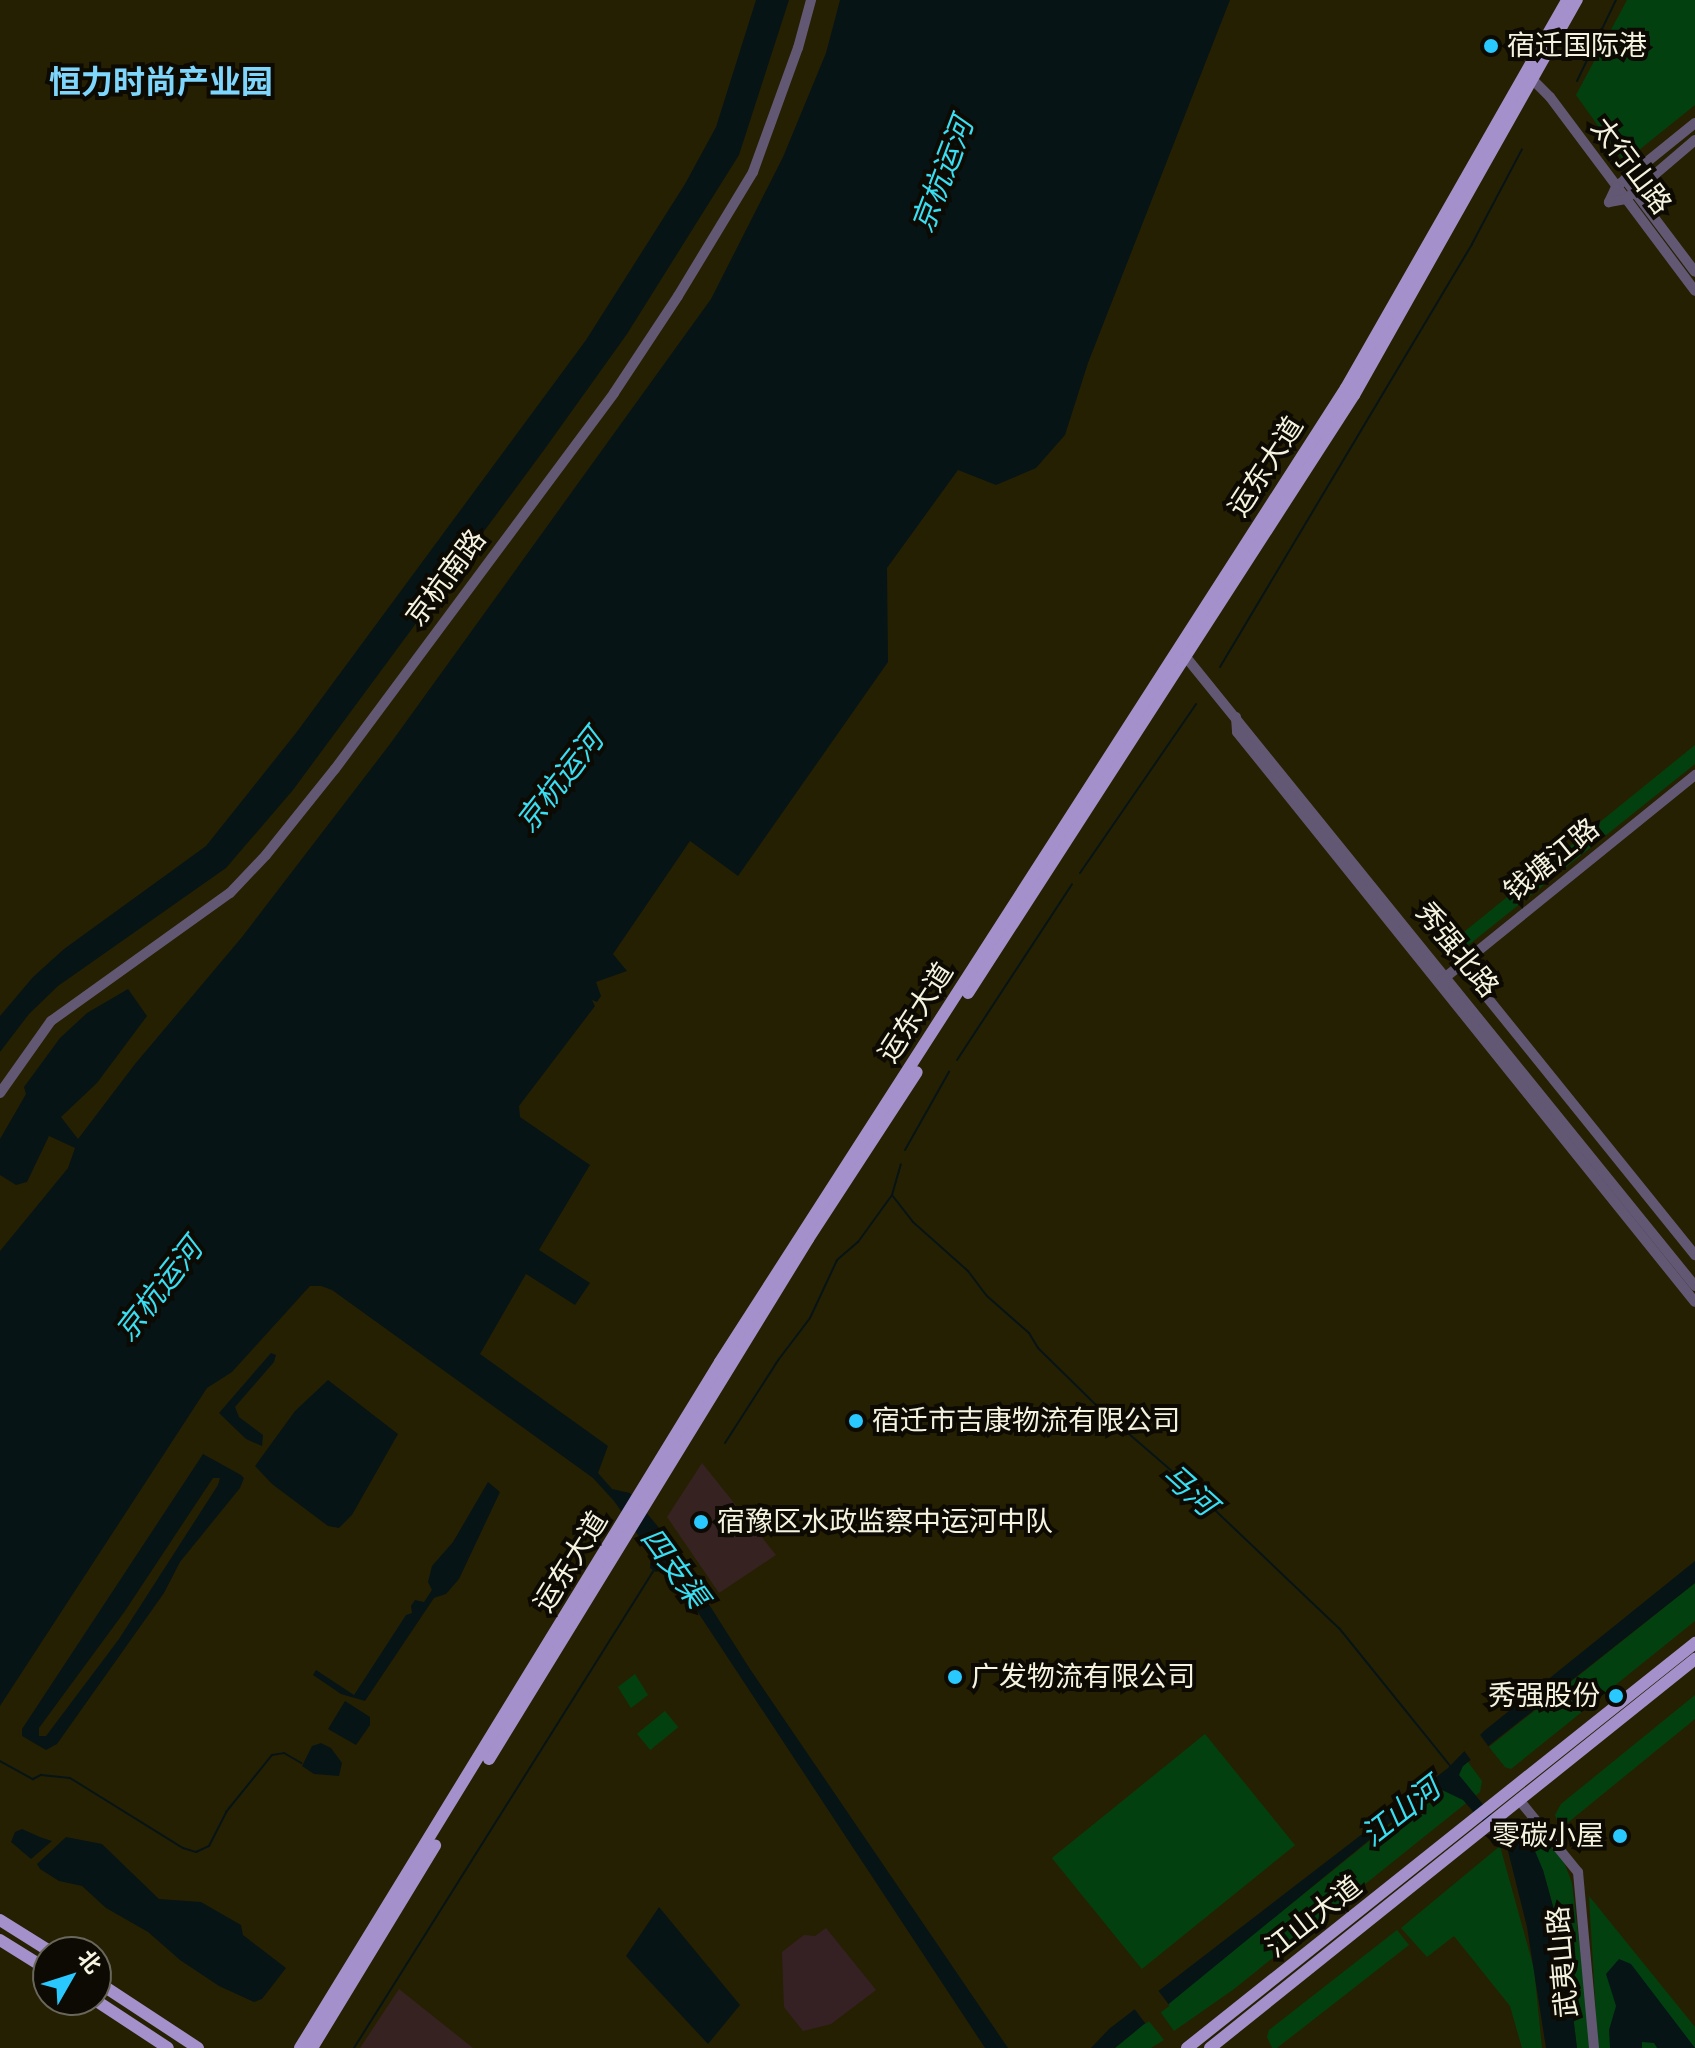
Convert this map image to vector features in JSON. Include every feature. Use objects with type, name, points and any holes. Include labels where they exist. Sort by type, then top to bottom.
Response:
[{"type":"main road","name":"运东大道","points":[[1530,76],[1567,0]]},
{"type":"main road","name":"运东大道","points":[[300,2048],[640,1506],[778,1271],[1183,648],[1346,388],[1577,0]]},
{"type":"main road","name":"运东大道","points":[[312,2048],[617,1541]]},
{"type":"main road","name":"江山大道","points":[[1187,2048],[1695,1643]]},
{"type":"main road","name":"江山大道","points":[[1210,2048],[1695,1659]]},
{"type":"main road","points":[[0,1920],[32,1940]]},
{"type":"main road","points":[[0,1940],[32,1960]]},
{"type":"main road","points":[[112,1992],[198,2048]]},
{"type":"main road","points":[[112,2011],[168,2048]]},
{"type":"street","name":"京杭南路","points":[[0,1093],[51,1021],[245,880],[335,769],[614,393],[678,296],[753,172],[798,48],[811,0]]},
{"type":"street","name":"太行山路","points":[[1530,76],[1621,183],[1695,291]]},
{"type":"street","points":[[1695,123],[1621,183],[1609,202],[1630,195],[1695,140]]},
{"type":"street","name":"太行山路","points":[[1630,195],[1695,272]]},
{"type":"street","name":"秀强北路","points":[[1183,648],[1450,974],[1695,1286]]},
{"type":"street","name":"秀强北路","points":[[1183,648],[1695,1275]]},
{"type":"street","name":"钱塘江路","points":[[1450,974],[1695,775]]},
{"type":"street","points":[[1450,974],[1695,1255]]},
{"type":"street","points":[[1450,974],[1695,1302]]},
{"type":"street","name":"武夷山路","points":[[1520,1801],[1578,1872],[1594,2048]]},
{"type":"shaded area","points":[[702,1463],[776,1555],[719,1593],[667,1517]]},
{"type":"shaded area","points":[[826,1928],[876,1990],[831,2024],[803,2031],[784,2007],[782,1952],[804,1935],[815,1936]]},
{"type":"shaded area","points":[[399,1989],[473,2048],[360,2048]]},
{"type":"green space","points":[[1627,0],[1695,0],[1695,105],[1624,162],[1576,95]]},
{"type":"green space","points":[[1695,745],[1695,764],[1461,951],[1443,949]]},
{"type":"green space","points":[[1695,1583],[1695,1621],[1511,1769],[1505,1767],[1489,1747]]},
{"type":"green space","points":[[635,1674],[648,1695],[631,1708],[618,1687]]},
{"type":"green space","points":[[1695,1695],[1695,1719],[1560,1829],[1555,1815],[1561,1804]]},
{"type":"green space","points":[[665,1711],[678,1727],[650,1750],[637,1734]]},
{"type":"green space","points":[[1205,1734],[1295,1845],[1142,1969],[1052,1858]]},
{"type":"green space","points":[[1468,1762],[1482,1781],[1480,1792],[1234,1989],[1174,2031],[1159,2010]]},
{"type":"green space","points":[[1529,1827],[1536,1827],[1564,1862],[1572,1883],[1592,2048],[1577,2048],[1565,1950],[1543,1870],[1511,1839]]},
{"type":"green space","points":[[1500,1846],[1534,1969],[1542,2048],[1522,2048],[1510,2006],[1454,1936],[1427,1957],[1401,1928]]},
{"type":"green space","points":[[1589,1896],[1695,2027],[1695,2048],[1598,2048]]},
{"type":"green space","points":[[1397,1930],[1409,1945],[1277,2048],[1272,2048],[1267,2037],[1269,2030]]},
{"type":"green space","points":[[1148,2020],[1164,2040],[1151,2048],[1115,2048]]},
{"type":"water","points":[[756,0],[789,0],[739,155],[627,334],[544,450],[293,790],[226,868],[58,986],[29,1014],[0,1052],[0,1016],[33,977],[64,949],[206,846],[296,733],[586,340],[685,184],[716,127]]},
{"type":"water","points":[[840,0],[1230,0],[1088,363],[1065,435],[1036,468],[996,485],[958,470],[887,568],[888,662],[738,876],[690,841],[613,954],[627,971],[596,982],[601,996],[597,1002],[592,1000],[595,1006],[519,1106],[520,1117],[590,1165],[539,1250],[590,1283],[575,1305],[526,1274],[480,1354],[608,1446],[598,1473],[612,1489],[630,1493],[665,1535],[750,1669],[1008,2048],[985,2048],[670,1570],[665,1567],[656,1572],[650,1568],[651,1556],[614,1501],[593,1478],[332,1290],[321,1286],[310,1286],[232,1372],[207,1388],[0,1706],[0,1251],[68,1168],[75,1148],[49,1136],[27,1182],[16,1185],[0,1175],[0,1139],[26,1094],[24,1087],[60,1038],[87,1013],[128,989],[147,1016],[97,1083],[61,1117],[78,1139],[135,1064],[242,937],[390,744],[711,299],[783,157],[826,53]]},
{"type":"water","points":[[271,1353],[276,1355],[274,1362],[235,1407],[239,1417],[263,1435],[262,1446],[246,1439],[219,1413]]},
{"type":"water","points":[[328,1380],[398,1434],[352,1515],[339,1528],[328,1526],[272,1484],[255,1466],[295,1411]]},
{"type":"water","points":[[203,1454],[241,1475],[244,1478],[240,1488],[180,1562],[164,1593],[57,1744],[46,1750],[22,1736],[22,1729]],"holes":[[[213,1478],[220,1478],[119,1639],[46,1736],[39,1736],[39,1728],[125,1611]]]},
{"type":"water","points":[[488,1482],[500,1492],[459,1579],[446,1594],[434,1598],[365,1701],[341,1694],[313,1675],[316,1670],[354,1695],[406,1615],[412,1613],[411,1606],[415,1600],[424,1602],[432,1590],[428,1582],[432,1566],[453,1542]]},
{"type":"water","name":"江山河","points":[[1695,1561],[1695,1583],[1463,1766],[1459,1775],[1514,1842],[1532,1844],[1543,1870],[1565,1950],[1577,2048],[1546,2048],[1527,1927],[1508,1851],[1463,1800],[1442,1790],[1429,1791],[1115,2048],[1091,2048],[1109,2029],[1448,1768],[1484,1731]]},
{"type":"water","points":[[345,1701],[370,1717],[370,1725],[356,1745],[328,1729]]},
{"type":"water","points":[[321,1743],[331,1748],[342,1763],[339,1776],[314,1774],[302,1766],[312,1746]]},
{"type":"water","points":[[22,1829],[52,1841],[31,1859],[11,1842],[15,1832]]},
{"type":"water","points":[[66,1837],[102,1844],[159,1899],[201,1902],[241,1925],[243,1935],[286,1968],[262,1999],[254,2002],[219,1986],[180,1960],[148,1932],[106,1908],[82,1886],[59,1881],[40,1869],[37,1864]]},
{"type":"water","points":[[659,1907],[740,2005],[708,2044],[626,1956]]},
{"type":"water","points":[[1619,1959],[1631,1964],[1695,2048],[1657,2048],[1654,2043],[1642,2042],[1642,2048],[1610,2048],[1609,2030],[1616,2006],[1606,1974]]},
{"type":"pier","points":[[1478,1732],[1491,1750],[1473,1763],[1463,1749]]},
{"type":"pier","points":[[1157,1989],[1170,2006],[1146,2024],[1133,2007]]},
{"type":"waterway","points":[[1577,81],[1616,0]]},
{"type":"waterway","points":[[1220,667],[1472,244],[1522,149]]},
{"type":"waterway","points":[[1080,873],[1196,704]]},
{"type":"waterway","points":[[957,1060],[1072,884]]},
{"type":"waterway","points":[[905,1150],[949,1072]]},
{"type":"waterway","points":[[725,1443],[779,1359],[810,1318],[837,1260],[858,1242],[892,1195],[901,1164]]},
{"type":"waterway","name":"马河","points":[[892,1195],[913,1222],[968,1271],[987,1296],[1029,1333],[1038,1348],[1099,1408],[1197,1493],[1339,1628],[1451,1767]]},
{"type":"waterway","name":"四支渠","points":[[354,2048],[654,1570]]},
{"type":"waterway","points":[[0,1761],[33,1779],[41,1775],[70,1778],[183,1848],[196,1852],[209,1846],[226,1812],[272,1755],[284,1753],[301,1763]]},
{"type":"place","name":"宿迁国际港","points":[[1491,46]]},
{"type":"place","name":"宿迁市吉康物流有限公司","points":[[856,1421]]},
{"type":"place","name":"宿豫区水政监察中运河中队","points":[[701,1522]]},
{"type":"place","name":"广发物流有限公司","points":[[955,1677]]},
{"type":"place","name":"秀强股份","points":[[1616,1696]]},
{"type":"place","name":"零碳小屋","points":[[1620,1836]]},
{"type":"district","name":"恒力时尚产业园","points":[[161,83]]},
{"type":"water label","name":"京杭运河","points":[[943,175]]},
{"type":"water label","name":"京杭运河","points":[[560,781]]},
{"type":"water label","name":"京杭运河","points":[[159,1290]]}]
